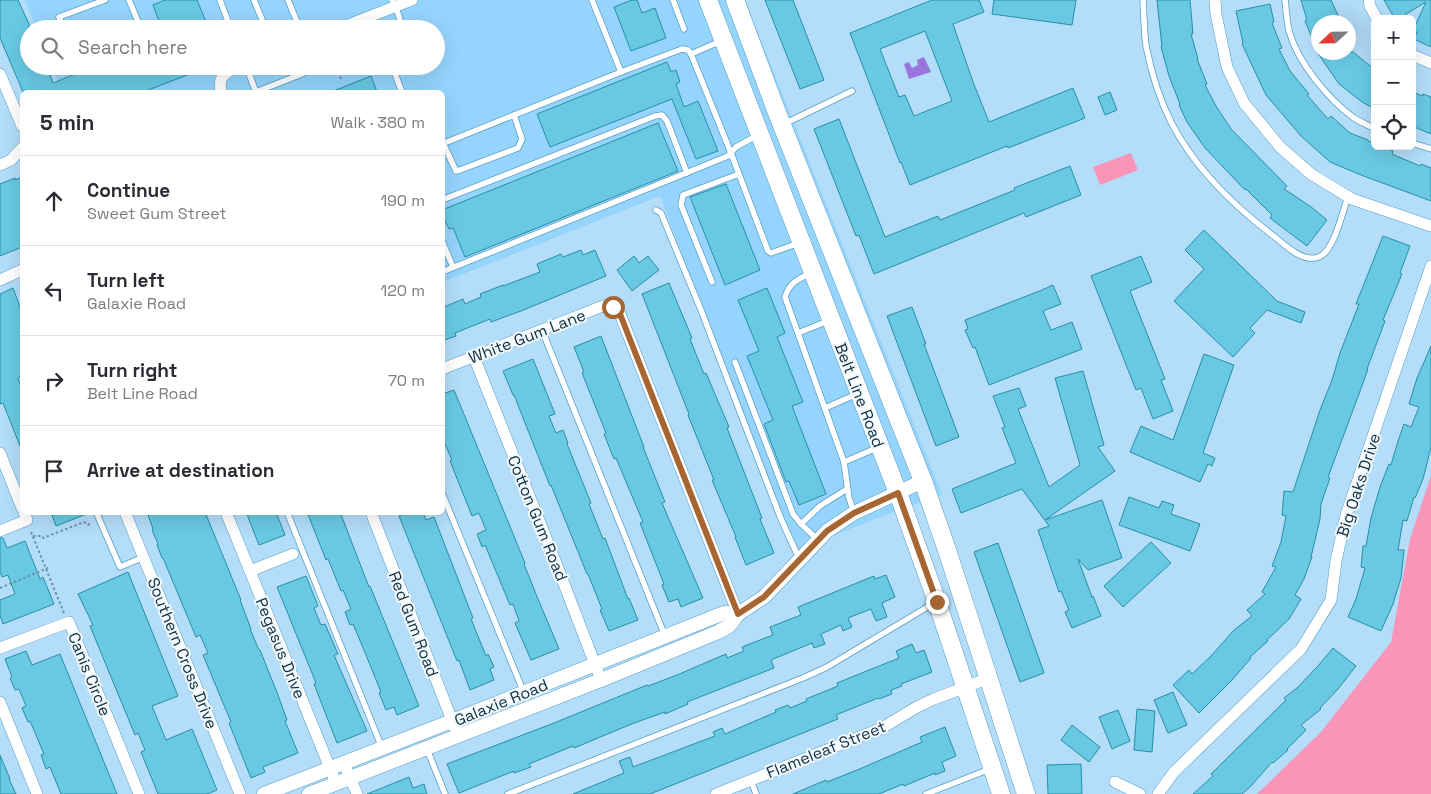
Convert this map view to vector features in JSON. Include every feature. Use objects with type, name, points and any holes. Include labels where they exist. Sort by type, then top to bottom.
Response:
[{"type":"main road","name":"Belt Line Road","points":[[708,0],[898,493],[937,602],[1000,794]]},
{"type":"main road","name":"Belt Line Road","points":[[735,0],[923,481],[1026,794]]},
{"type":"main road","points":[[759,134],[782,124]]},
{"type":"street","points":[[357,20],[394,3],[412,0]]},
{"type":"street","points":[[1215,0],[1227,67],[1244,103],[1280,147],[1311,174],[1352,199],[1431,226]]},
{"type":"street","points":[[1369,0],[1375,15]]},
{"type":"street","points":[[1416,57],[1431,64]]},
{"type":"street","points":[[0,74],[20,121]]},
{"type":"street","points":[[221,90],[219,84],[224,75]]},
{"type":"street","points":[[0,165],[11,160],[20,150]]},
{"type":"street","name":"Big Oaks Drive","points":[[1158,794],[1174,772],[1301,649],[1331,600],[1336,561],[1346,515],[1431,266]]},
{"type":"street","points":[[0,280],[20,271]]},
{"type":"street","name":"White Gum Lane","points":[[445,368],[602,306],[613,307],[620,314],[738,614]]},
{"type":"street","name":"Cotton Gum Road","points":[[474,357],[601,680]]},
{"type":"street","points":[[0,453],[20,503]]},
{"type":"street","name":"Galaxie Road","points":[[309,794],[601,680],[718,632],[729,626],[738,614],[764,597],[827,531],[854,513],[923,481]]},
{"type":"street","name":"Southern Cross Drive","points":[[126,515],[240,794]]},
{"type":"street","name":"Pegasus Drive","points":[[227,515],[336,783]]},
{"type":"street","name":"Red Gum Road","points":[[372,515],[458,736]]},
{"type":"street","points":[[0,530],[26,516]]},
{"type":"street","points":[[250,572],[293,554]]},
{"type":"street","name":"Galaxie Road","points":[[264,794],[524,693],[724,612],[738,614]]},
{"type":"street","name":"Canis Circle","points":[[0,648],[68,622],[139,794]]},
{"type":"street","name":"Flameleaf Street","points":[[716,794],[882,728],[918,707],[989,678]]},
{"type":"street","points":[[0,702],[37,794]]},
{"type":"street","points":[[344,763],[357,794]]},
{"type":"street","points":[[1115,782],[1140,794]]},
{"type":"lane","points":[[60,20],[59,18],[105,0]]},
{"type":"lane","points":[[129,0],[137,20]]},
{"type":"lane","points":[[220,0],[228,20]]},
{"type":"lane","points":[[254,0],[262,20]]},
{"type":"lane","points":[[288,0],[296,20]]},
{"type":"lane","points":[[592,0],[621,72]]},
{"type":"lane","points":[[673,0],[684,29]]},
{"type":"lane","points":[[1143,0],[1146,44],[1150,63],[1155,82],[1171,122],[1188,149],[1215,183],[1256,223],[1303,256],[1318,257],[1325,252],[1332,242],[1348,196]]},
{"type":"lane","points":[[1285,0],[1290,32],[1297,50],[1307,66],[1334,101],[1355,118],[1371,127]]},
{"type":"lane","points":[[394,3],[400,20]]},
{"type":"lane","points":[[691,54],[723,40]]},
{"type":"lane","points":[[445,143],[621,72],[682,49],[688,50],[740,174],[768,251],[771,253],[802,242]]},
{"type":"lane","points":[[249,75],[255,90]]},
{"type":"lane","points":[[261,90],[299,75]]},
{"type":"lane","points":[[395,75],[401,90]]},
{"type":"lane","points":[[782,124],[852,91]]},
{"type":"lane","points":[[445,148],[456,170],[460,170],[518,148],[522,139],[514,115]]},
{"type":"lane","points":[[445,199],[654,116],[662,115],[667,121],[687,173]]},
{"type":"lane","points":[[445,271],[728,156],[736,147],[759,134]]},
{"type":"lane","points":[[1416,144],[1431,149]]},
{"type":"lane","points":[[712,282],[681,205],[683,195],[740,174]]},
{"type":"lane","points":[[656,210],[661,213],[701,310],[780,519],[797,554],[801,558]]},
{"type":"lane","points":[[445,248],[453,267]]},
{"type":"lane","points":[[813,272],[797,280],[788,289],[785,297],[844,462],[847,488],[854,513]]},
{"type":"lane","points":[[798,334],[832,319]]},
{"type":"lane","points":[[542,330],[665,636]]},
{"type":"lane","points":[[735,362],[793,514],[818,540]]},
{"type":"lane","points":[[824,408],[860,393]]},
{"type":"lane","points":[[844,462],[880,447]]},
{"type":"lane","points":[[801,524],[820,506],[847,488]]},
{"type":"lane","points":[[445,500],[524,693]]},
{"type":"lane","points":[[97,515],[120,567],[144,557]]},
{"type":"lane","points":[[288,515],[382,748]]},
{"type":"lane","points":[[508,794],[803,678],[827,667],[937,602]]},
{"type":"lane","points":[[426,748],[445,794]]},
{"type":"lane","points":[[926,794],[992,768]]},
{"type":"lane","points":[[751,780],[756,794]]},
{"type":"path","points":[[340,75],[341,79]]},
{"type":"path","points":[[26,516],[32,536],[68,622]]},
{"type":"path","points":[[32,536],[42,536],[43,538],[84,522],[88,525]]},
{"type":"path","points":[[0,588],[47,569]]},
{"type":"shaded area","points":[[25,0],[745,0],[942,495],[794,551],[660,196],[445,281],[445,90],[61,90],[55,75],[445,75],[445,20],[33,20]]},
{"type":"shaded area","points":[[924,57],[931,72],[909,79],[904,64],[909,62],[912,68],[918,65],[917,60]]},
{"type":"shaded area","points":[[1131,153],[1138,170],[1100,185],[1093,167]]},
{"type":"shaded area","points":[[1431,476],[1431,794],[1257,794],[1321,732],[1391,642],[1410,539]]},
{"type":"building","points":[[0,0],[18,0],[27,20],[20,20],[20,75],[50,75],[53,83],[73,75],[187,75],[148,90],[22,90],[0,38]]},
{"type":"building","points":[[165,0],[197,0],[205,20],[159,20],[153,5]]},
{"type":"building","points":[[637,0],[642,13],[655,8],[666,38],[631,51],[614,7]]},
{"type":"building","points":[[765,0],[793,0],[824,80],[800,89]]},
{"type":"building","points":[[932,0],[979,0],[984,12],[953,24],[989,122],[1073,88],[1085,118],[1008,148],[1007,146],[910,185],[850,33]],"holes":[[[925,31],[952,101],[914,116],[905,95],[899,97],[880,49]]]},
{"type":"building","points":[[994,0],[1076,0],[1072,25],[992,14]]},
{"type":"building","points":[[1157,0],[1190,0],[1193,34],[1191,34],[1197,59],[1207,84],[1205,85],[1216,106],[1231,129],[1287,186],[1284,189],[1327,220],[1307,246],[1270,218],[1272,215],[1205,148],[1187,122],[1179,105],[1161,47]]},
{"type":"building","points":[[1301,0],[1331,0],[1338,15],[1311,15],[1311,35],[1305,21],[1307,20]]},
{"type":"building","points":[[1384,0],[1431,0],[1431,47],[1416,40],[1416,24],[1426,2],[1405,15],[1393,15]]},
{"type":"building","points":[[1270,4],[1274,22],[1272,23],[1282,48],[1279,49],[1290,71],[1309,94],[1307,95],[1328,119],[1331,116],[1350,133],[1371,142],[1371,150],[1391,150],[1393,151],[1392,154],[1420,166],[1421,164],[1431,168],[1431,201],[1330,162],[1301,136],[1266,95],[1242,44],[1236,11]]},
{"type":"building","points":[[1356,54],[1371,67],[1371,107],[1362,102],[1339,84],[1322,60],[1356,60]]},
{"type":"building","points":[[667,62],[671,72],[676,70],[680,82],[676,84],[684,107],[698,101],[718,151],[696,159],[672,99],[550,147],[537,114]]},
{"type":"building","points":[[371,76],[376,90],[336,90]]},
{"type":"building","points":[[1110,92],[1117,110],[1105,115],[1098,97]]},
{"type":"building","points":[[1416,93],[1431,97],[1431,134],[1416,128]]},
{"type":"building","points":[[839,119],[885,237],[938,216],[940,220],[1070,166],[1081,195],[1026,217],[1024,213],[874,274],[859,235],[856,236],[814,129]]},
{"type":"building","points":[[658,123],[678,171],[465,257],[453,228],[449,229],[445,220],[445,209]]},
{"type":"building","points":[[15,178],[15,180],[20,178],[20,248],[0,256],[0,184]]},
{"type":"building","points":[[726,184],[760,270],[725,285],[690,197]]},
{"type":"building","points":[[1204,230],[1277,301],[1305,312],[1301,323],[1267,310],[1250,328],[1255,333],[1233,357],[1174,301],[1204,269],[1185,250]]},
{"type":"building","points":[[1383,236],[1410,246],[1400,273],[1402,274],[1383,320],[1385,321],[1328,477],[1330,478],[1321,504],[1320,519],[1312,557],[1304,579],[1295,595],[1301,599],[1289,619],[1250,657],[1232,680],[1199,713],[1173,685],[1189,670],[1192,674],[1234,630],[1252,616],[1247,610],[1265,594],[1262,592],[1276,567],[1272,566],[1281,542],[1286,516],[1282,515],[1284,491],[1293,492],[1340,353],[1359,304],[1356,304]]},
{"type":"building","points":[[581,250],[583,255],[595,250],[606,276],[521,311],[491,322],[490,319],[455,333],[456,336],[445,340],[445,307],[463,299],[465,304],[481,297],[480,294],[540,272],[537,264],[561,254],[563,257]]},
{"type":"building","points":[[634,256],[639,263],[648,256],[659,270],[632,291],[617,270]]},
{"type":"building","points":[[1141,256],[1152,282],[1130,291],[1165,379],[1161,380],[1173,411],[1153,419],[1141,388],[1136,390],[1091,276]]},
{"type":"building","points":[[669,283],[692,338],[690,339],[704,374],[706,373],[729,427],[727,428],[774,553],[746,565],[642,294]]},
{"type":"building","points":[[1053,285],[1061,304],[1043,311],[1051,330],[1072,322],[1082,349],[989,385],[975,347],[973,348],[965,330],[968,329],[965,320]]},
{"type":"building","points":[[13,288],[20,307],[20,376],[18,378],[20,384],[20,446],[3,403],[0,404],[0,294]]},
{"type":"building","points":[[767,288],[785,333],[777,337],[803,402],[792,406],[826,494],[799,505],[789,481],[786,482],[764,424],[773,420],[747,356],[759,351],[738,300]]},
{"type":"building","points":[[912,307],[959,437],[936,446],[887,316]]},
{"type":"building","points":[[601,336],[665,502],[662,503],[703,598],[681,607],[678,599],[669,602],[662,585],[664,584],[640,523],[643,522],[604,434],[606,433],[582,373],[584,372],[574,347]]},
{"type":"building","points":[[1431,346],[1431,447],[1423,479],[1414,497],[1407,521],[1403,520],[1398,550],[1404,550],[1401,578],[1393,604],[1381,631],[1348,617],[1356,599],[1365,568],[1361,567],[1363,546],[1366,546],[1371,518],[1380,487],[1389,464],[1391,465],[1404,424],[1411,427],[1419,407],[1409,404],[1417,378]]},
{"type":"building","points":[[1204,354],[1234,365],[1203,453],[1215,458],[1212,466],[1208,464],[1200,482],[1130,452],[1141,426],[1173,440]]},
{"type":"building","points":[[533,359],[555,414],[549,416],[556,433],[563,430],[591,503],[589,504],[603,539],[605,538],[638,620],[609,631],[588,574],[503,371]]},
{"type":"building","points":[[1083,371],[1104,445],[1098,447],[1115,471],[1045,520],[1102,500],[1122,558],[1088,570],[1078,559],[1101,616],[1072,628],[1065,612],[1069,610],[1061,591],[1059,592],[1038,530],[1049,526],[1022,489],[961,513],[952,489],[1016,463],[1002,428],[1005,427],[993,396],[1019,388],[1026,406],[1018,409],[1049,487],[1080,465],[1055,378]]},
{"type":"building","points":[[454,390],[559,649],[531,660],[515,623],[519,621],[513,604],[510,605],[485,545],[482,547],[477,534],[486,530],[479,513],[472,516],[450,461],[452,460],[445,444],[445,393]]},
{"type":"building","points":[[1129,497],[1159,508],[1162,501],[1174,505],[1171,514],[1200,524],[1190,551],[1119,525]]},
{"type":"building","points":[[52,515],[84,515],[56,526]]},
{"type":"building","points":[[148,515],[206,515],[241,600],[250,629],[278,695],[287,720],[285,721],[298,753],[263,767],[265,772],[251,778],[229,723],[231,722],[203,655],[208,653],[200,635],[196,637],[162,558]]},
{"type":"building","points":[[247,515],[277,515],[285,535],[259,545]]},
{"type":"building","points":[[308,515],[341,515],[419,706],[397,715],[394,707],[386,710],[366,655],[353,624],[350,625],[345,612],[351,609],[343,590],[341,591],[328,559],[326,560]]},
{"type":"building","points":[[424,515],[426,520],[434,517],[473,618],[471,619],[486,656],[488,654],[494,667],[490,669],[494,680],[470,690],[399,516]]},
{"type":"building","points":[[0,538],[3,538],[7,548],[25,541],[40,579],[43,577],[54,604],[3,624],[0,615],[0,600],[15,594],[8,575],[2,577],[0,572]]},
{"type":"building","points":[[1151,542],[1171,563],[1123,607],[1104,586]]},
{"type":"building","points":[[998,543],[1044,673],[1020,682],[974,552]]},
{"type":"building","points":[[128,572],[178,696],[152,706],[166,740],[192,729],[217,790],[207,794],[158,794],[141,752],[145,750],[138,733],[135,735],[90,626],[93,625],[78,594]]},
{"type":"building","points":[[886,575],[895,597],[882,603],[887,617],[876,621],[871,609],[848,618],[852,627],[843,631],[841,625],[821,634],[825,644],[814,648],[812,643],[771,660],[774,668],[687,702],[688,704],[665,714],[665,712],[634,723],[574,748],[573,746],[529,764],[531,767],[514,773],[514,771],[459,793],[447,764],[647,685],[677,675],[726,654],[727,658],[744,651],[742,647],[773,635],[770,627],[801,615],[798,607],[874,576],[875,579]]},
{"type":"building","points":[[306,576],[318,606],[314,608],[321,625],[325,624],[338,654],[334,655],[367,731],[337,743],[314,684],[316,683],[277,587]]},
{"type":"building","points":[[912,644],[916,653],[924,650],[932,672],[901,684],[902,686],[891,690],[892,694],[836,715],[838,719],[650,794],[573,794],[624,773],[619,761],[630,757],[633,767],[715,736],[713,732],[722,728],[725,734],[776,712],[775,710],[788,705],[790,708],[807,701],[806,699],[838,686],[837,683],[899,658],[896,651]]},
{"type":"building","points":[[1333,648],[1356,666],[1321,709],[1301,725],[1306,730],[1288,750],[1272,762],[1242,794],[1193,794],[1213,776],[1211,774],[1286,700],[1284,698],[1297,688]]},
{"type":"building","points":[[26,651],[32,665],[60,654],[117,794],[61,794],[50,767],[46,769],[41,755],[44,754],[30,721],[28,722],[22,708],[26,706],[19,689],[15,690],[5,659]]},
{"type":"building","points":[[1173,692],[1187,725],[1168,733],[1154,700]]},
{"type":"building","points":[[1137,709],[1155,711],[1152,752],[1134,750]]},
{"type":"building","points":[[1118,710],[1130,741],[1112,749],[1099,717]]},
{"type":"building","points":[[1072,725],[1100,747],[1089,762],[1061,740]]},
{"type":"building","points":[[945,727],[956,756],[942,762],[945,771],[935,775],[935,773],[904,786],[903,784],[879,794],[793,794],[862,768],[922,742],[920,737]]},
{"type":"building","points":[[0,755],[9,779],[16,794],[0,794]]},
{"type":"building","points":[[1081,764],[1082,794],[1048,794],[1047,765]]},
{"type":"building","points":[[409,777],[413,788],[424,784],[427,794],[367,794]]},
{"type":"route","points":[[613,307],[620,314],[738,614],[764,597],[827,531],[854,513],[898,493],[937,602]]}]
